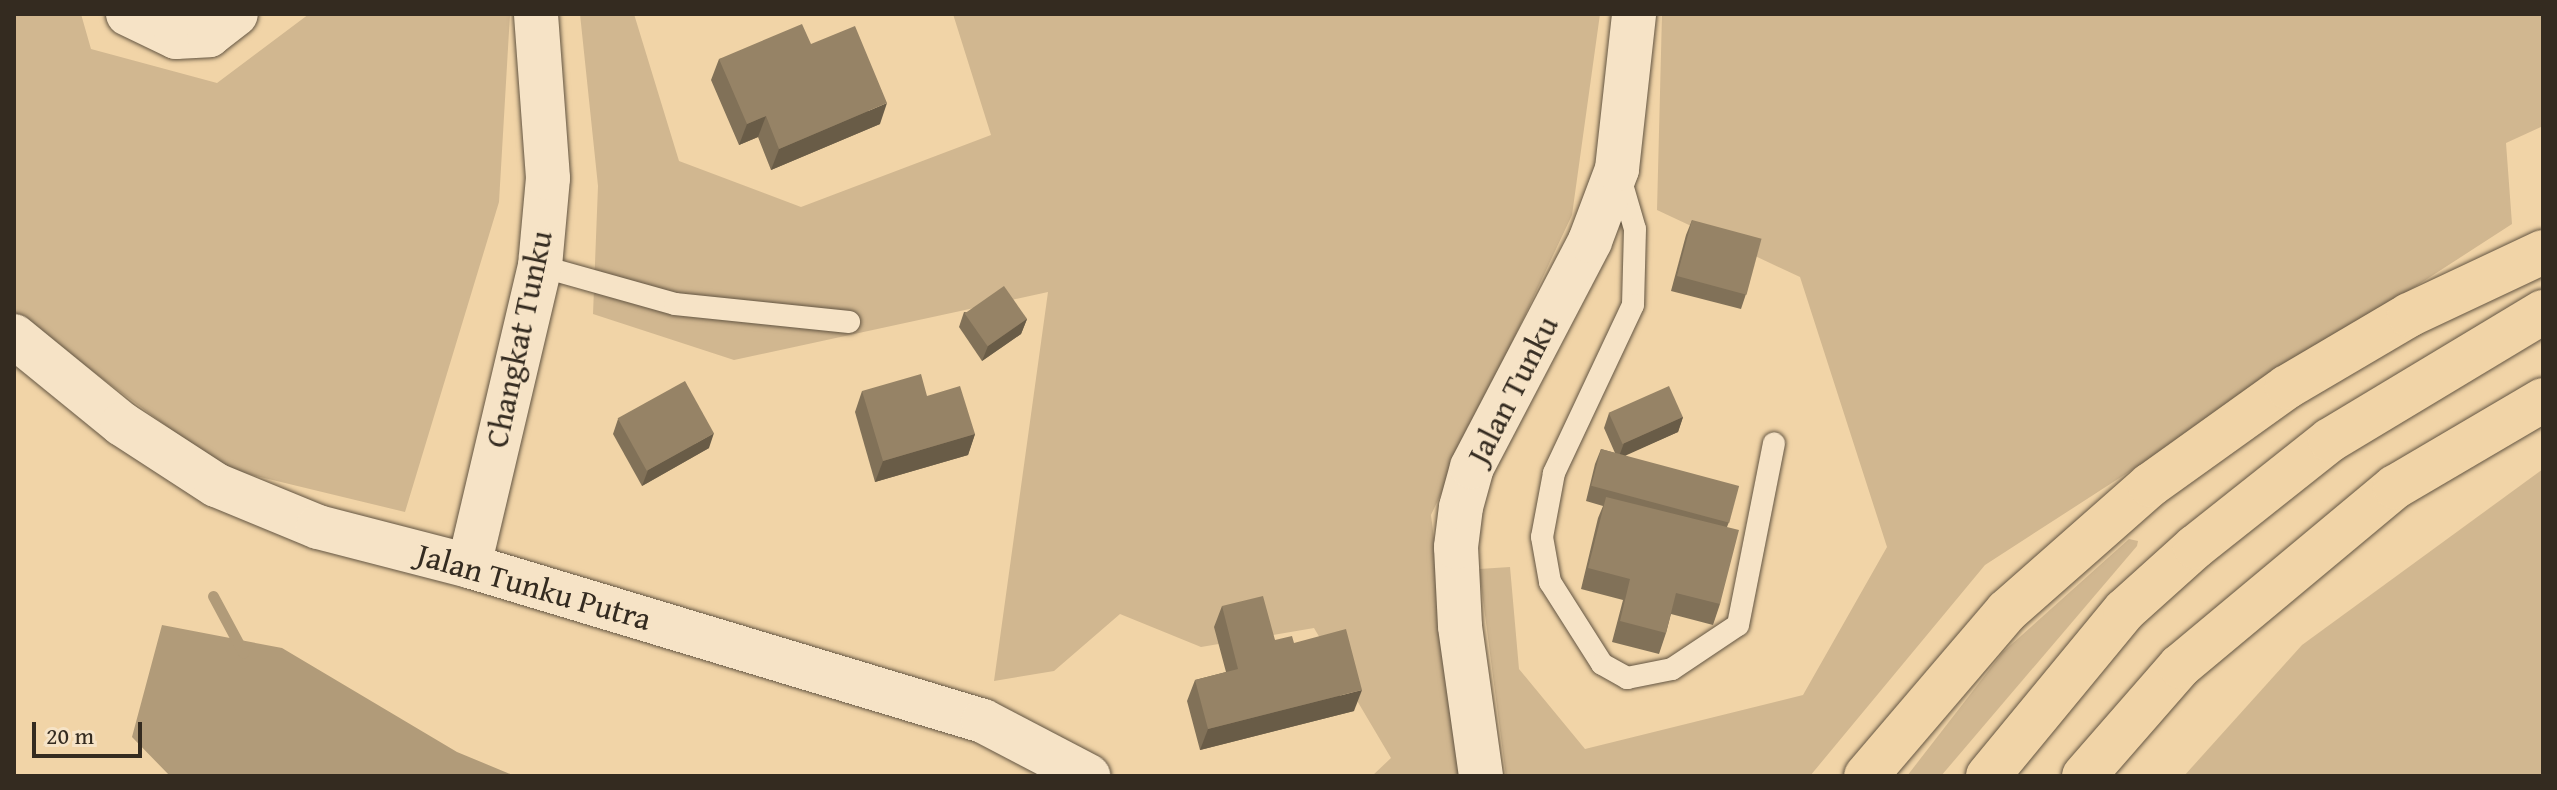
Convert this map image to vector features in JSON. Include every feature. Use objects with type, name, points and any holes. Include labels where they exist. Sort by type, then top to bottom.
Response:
[{"type":"main road","points":[[1866,776],[2007,611],[2150,485],[2287,387],[2409,315],[2543,252]]},
{"type":"main road","points":[[1988,776],[2125,610],[2195,547],[2330,440],[2543,312]]},
{"type":"main road","points":[[2084,776],[2180,666],[2395,487],[2543,400]]},
{"type":"street","points":[[128,14],[176,37],[209,35],[236,14]]},
{"type":"street","name":"Changkat Tunku","points":[[469,566],[540,266],[548,178],[536,14]]},
{"type":"street","name":"Jalan Tunku","points":[[1481,776],[1460,626],[1456,547],[1461,507],[1472,467],[1590,241],[1617,169],[1634,14]]},
{"type":"street","name":"Jalan Tunku Putra","points":[[14,336],[122,424],[216,485],[318,527],[469,566],[983,721],[1088,776]]},
{"type":"lane","points":[[1617,169],[1634,219],[1638,268],[1633,305],[1554,473],[1542,537],[1550,582],[1602,664],[1627,678],[1672,669],[1738,625],[1774,444]]},
{"type":"lane","points":[[540,266],[675,304],[849,322]]},
{"type":"shaded area","points":[[14,14],[81,14],[91,49],[217,83],[309,14],[510,14],[499,202],[405,512],[223,468],[14,313]]},
{"type":"shaded area","points":[[580,14],[634,14],[679,161],[801,207],[991,135],[953,14],[1600,14],[1572,215],[1431,515],[1464,776],[1372,776],[1391,758],[1314,628],[1201,647],[1120,614],[1054,671],[994,681],[1048,292],[734,360],[593,314],[598,186]]},
{"type":"shaded area","points":[[1662,14],[2543,14],[2543,126],[2506,143],[2512,224],[1985,565],[1810,776],[1506,776],[1479,569],[1510,567],[1519,669],[1585,749],[1803,695],[1887,547],[1800,277],[1657,210]]},
{"type":"shaded area","points":[[2543,469],[2543,776],[2184,776],[2302,645]]},
{"type":"shaded area","points":[[2129,539],[2138,541],[2137,546],[1941,776],[1907,776],[2003,652]]},
{"type":"shaded area","points":[[162,625],[282,648],[457,752],[515,776],[170,776],[132,737]]},
{"type":"building","points":[[802,24],[811,44],[855,26],[887,103],[779,149],[766,116],[747,124],[719,59]]},
{"type":"building","points":[[1692,220],[1762,239],[1747,295],[1677,276]]},
{"type":"building","points":[[1004,286],[1027,319],[988,346],[965,314]]},
{"type":"building","points":[[921,374],[927,396],[960,386],[975,434],[883,461],[862,391]]},
{"type":"building","points":[[685,381],[714,433],[647,471],[618,418]]},
{"type":"building","points":[[1669,386],[1683,417],[1623,444],[1609,413]]},
{"type":"building","points":[[1601,449],[1739,486],[1729,523],[1591,486]]},
{"type":"building","points":[[1606,497],[1739,530],[1720,604],[1676,593],[1666,633],[1620,621],[1630,579],[1588,568]]},
{"type":"building","points":[[1263,596],[1275,640],[1292,636],[1294,643],[1346,629],[1362,690],[1208,729],[1195,680],[1238,669],[1222,606]]},
{"type":"waterway","points":[[213,596],[243,652]]}]
